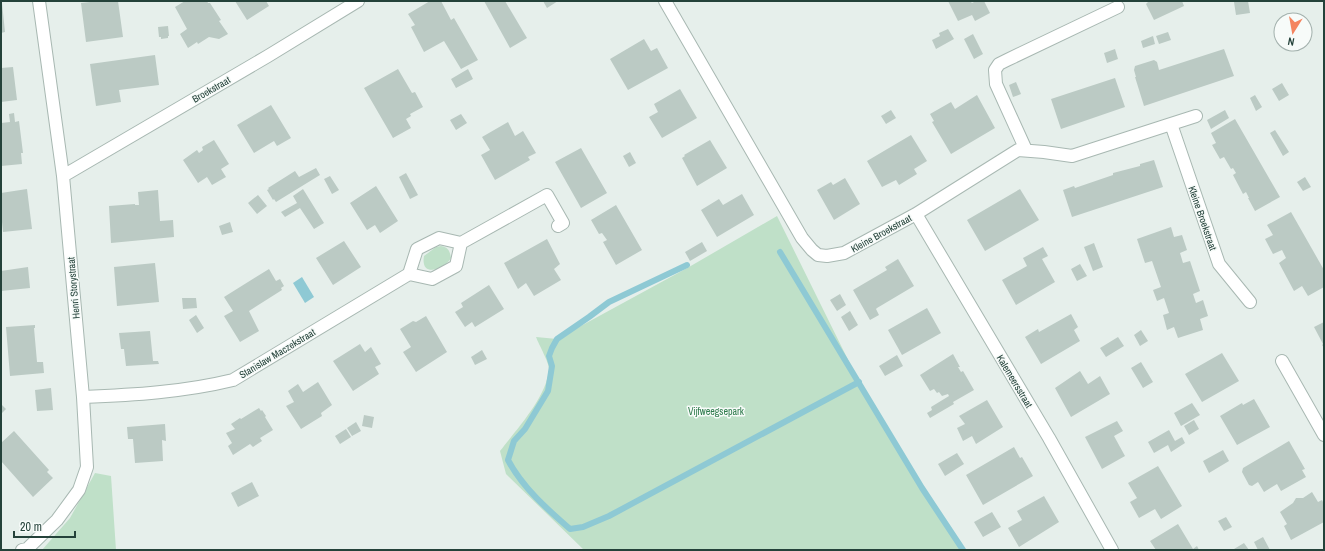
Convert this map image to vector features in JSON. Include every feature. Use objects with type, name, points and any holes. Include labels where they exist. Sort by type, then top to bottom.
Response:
[{"type":"street","name":"Henri Storystraat","points":[[22,550],[27,549],[58,520],[79,490],[88,467],[63,176],[39,1]]},
{"type":"street","name":"Broekstraat","points":[[63,176],[268,56],[358,1]]},
{"type":"street","name":"Kleine Broekstraat","points":[[664,1],[802,238],[818,255],[827,256],[844,253],[916,214],[1018,150],[1072,156],[1196,116]]},
{"type":"street","points":[[1026,150],[996,84],[995,70],[999,64],[1118,7]]},
{"type":"street","name":"Kleine Broekstraat","points":[[1171,124],[1218,264],[1250,302]]},
{"type":"street","points":[[461,243],[456,266],[432,279],[410,274],[416,249],[439,238],[461,243],[547,195],[563,223],[558,226]]},
{"type":"street","name":"Kalemeersstraat","points":[[916,214],[959,289],[1049,438],[1112,550]]},
{"type":"street","name":"Stanislaw Maczekstraat","points":[[83,397],[141,394],[208,386],[233,380],[410,274]]},
{"type":"street","points":[[1282,361],[1324,435]]},
{"type":"green space","name":"Vijfweegsepark","points":[[777,216],[859,382],[922,488],[963,550],[584,550],[506,474],[500,451],[530,413],[543,391],[547,380],[549,366],[536,337],[557,339],[689,267]]},
{"type":"green space","points":[[441,246],[448,250],[451,258],[443,266],[433,270],[429,269],[424,263],[424,256],[436,247]]},
{"type":"green space","points":[[95,473],[111,476],[116,550],[42,550],[70,518]]},
{"type":"water","points":[[302,277],[314,297],[305,303],[293,283]]},
{"type":"building","points":[[118,1],[123,37],[86,42],[81,3]]},
{"type":"building","points":[[185,1],[207,1],[210,3],[221,20],[219,21],[228,34],[219,39],[209,37],[188,48],[180,34],[187,29],[175,7]]},
{"type":"building","points":[[235,1],[266,1],[269,6],[247,20]]},
{"type":"building","points":[[430,1],[441,1],[451,20],[454,18],[478,60],[461,69],[444,41],[424,52],[411,27],[415,25],[408,14]]},
{"type":"building","points":[[484,1],[505,1],[527,38],[510,48]]},
{"type":"building","points":[[543,1],[558,1],[547,8]]},
{"type":"building","points":[[948,1],[970,1],[972,3],[976,1],[984,1],[990,13],[975,21],[972,15],[958,21]]},
{"type":"building","points":[[1148,1],[1182,1],[1184,6],[1154,20],[1146,4]]},
{"type":"building","points":[[1248,1],[1250,13],[1236,15],[1234,2]]},
{"type":"building","points":[[1,3],[5,32],[1,33]]},
{"type":"building","points":[[168,26],[168,38],[161,39],[161,37],[159,37],[158,27]]},
{"type":"building","points":[[948,29],[954,39],[936,49],[932,40],[940,36],[939,33]]},
{"type":"building","points":[[1168,32],[1171,40],[1159,44],[1156,36]]},
{"type":"building","points":[[973,34],[983,54],[974,59],[964,39]]},
{"type":"building","points":[[1153,36],[1155,44],[1143,48],[1141,41]]},
{"type":"building","points":[[644,39],[651,51],[657,48],[668,68],[628,90],[610,59]]},
{"type":"building","points":[[1115,49],[1118,59],[1107,63],[1104,53]]},
{"type":"building","points":[[1224,49],[1234,76],[1144,106],[1135,77],[1135,66],[1154,60],[1157,62],[1159,70]]},
{"type":"building","points":[[155,55],[159,85],[119,90],[121,102],[96,106],[90,64]]},
{"type":"building","points":[[13,67],[17,100],[1,102],[1,68]]},
{"type":"building","points":[[398,69],[412,93],[415,92],[423,107],[410,114],[411,116],[406,119],[411,128],[393,138],[364,88]]},
{"type":"building","points":[[468,69],[473,79],[456,88],[451,79]]},
{"type":"building","points":[[1115,78],[1125,107],[1061,129],[1051,99]]},
{"type":"building","points":[[1016,82],[1021,94],[1013,97],[1009,85]]},
{"type":"building","points":[[1282,83],[1289,95],[1279,101],[1272,89]]},
{"type":"building","points":[[680,89],[697,118],[662,138],[649,117],[658,112],[654,104]]},
{"type":"building","points":[[977,95],[995,128],[951,154],[932,122],[934,121],[930,114],[951,102],[955,109]]},
{"type":"building","points":[[1255,95],[1262,107],[1256,111],[1250,98]]},
{"type":"building","points":[[271,105],[291,138],[277,146],[274,141],[254,153],[237,125]]},
{"type":"building","points":[[891,110],[896,118],[886,124],[881,116]]},
{"type":"building","points":[[1225,110],[1229,118],[1211,129],[1207,120]]},
{"type":"building","points":[[14,113],[15,122],[19,121],[23,153],[21,153],[22,164],[1,166],[1,123],[10,122],[9,114]]},
{"type":"building","points":[[461,114],[467,123],[456,130],[450,120]]},
{"type":"building","points":[[1235,119],[1280,197],[1255,211],[1246,192],[1243,194],[1233,175],[1236,173],[1233,168],[1231,169],[1224,157],[1220,159],[1212,145],[1216,143],[1211,133]]},
{"type":"building","points":[[508,122],[515,136],[523,131],[536,153],[528,157],[530,160],[495,180],[481,155],[490,150],[482,137]]},
{"type":"building","points":[[1275,130],[1289,152],[1283,156],[1270,133]]},
{"type":"building","points":[[911,135],[927,161],[914,169],[917,174],[899,185],[896,180],[882,187],[867,161]]},
{"type":"building","points":[[214,140],[229,164],[221,169],[226,177],[212,185],[207,177],[198,183],[183,160],[197,150],[199,153],[203,150],[202,147]]},
{"type":"building","points":[[710,140],[727,168],[697,186],[682,158],[685,156],[684,155]]},
{"type":"building","points":[[581,148],[607,193],[581,208],[555,162]]},
{"type":"building","points":[[630,152],[636,163],[629,167],[623,156]]},
{"type":"building","points":[[1154,160],[1163,187],[1072,217],[1063,190],[1074,186],[1075,188],[1113,175],[1113,173],[1140,166],[1140,164]]},
{"type":"building","points":[[316,168],[320,175],[276,202],[267,190],[295,171],[299,177]]},
{"type":"building","points":[[406,173],[418,195],[410,199],[399,177]]},
{"type":"building","points":[[330,176],[339,190],[332,194],[324,179]]},
{"type":"building","points":[[1305,177],[1311,187],[1303,191],[1297,182]]},
{"type":"building","points":[[845,178],[860,204],[834,220],[817,190],[831,182],[833,185]]},
{"type":"building","points":[[376,186],[398,221],[380,233],[375,225],[367,230],[350,203]]},
{"type":"building","points":[[27,189],[32,229],[3,232],[1,193]]},
{"type":"building","points":[[303,189],[324,223],[314,229],[300,208],[285,217],[281,212],[297,203],[293,196]]},
{"type":"building","points":[[1020,189],[1039,220],[985,251],[967,220]]},
{"type":"building","points":[[158,190],[160,221],[173,220],[174,237],[111,243],[109,206],[139,205],[138,192]]},
{"type":"building","points":[[742,194],[754,215],[717,237],[701,210],[719,199],[723,205]]},
{"type":"building","points":[[258,195],[267,206],[257,214],[248,203]]},
{"type":"building","points":[[616,205],[642,250],[616,265],[603,242],[607,240],[602,233],[599,234],[591,220]]},
{"type":"building","points":[[1291,212],[1324,270],[1324,287],[1308,296],[1302,286],[1294,291],[1279,263],[1286,258],[1282,250],[1273,254],[1265,239],[1273,235],[1267,225]]},
{"type":"building","points":[[230,222],[233,232],[222,235],[219,226]]},
{"type":"building","points":[[1171,227],[1174,237],[1182,235],[1187,250],[1180,253],[1183,263],[1190,261],[1200,291],[1193,294],[1196,303],[1203,300],[1208,316],[1200,319],[1203,330],[1178,338],[1174,327],[1167,330],[1163,315],[1169,313],[1164,298],[1157,301],[1153,290],[1161,287],[1152,261],[1145,263],[1137,239]]},
{"type":"building","points":[[547,239],[560,264],[554,269],[561,280],[534,296],[526,283],[518,289],[504,263]]},
{"type":"building","points":[[344,241],[361,267],[333,285],[316,258]]},
{"type":"building","points":[[702,242],[707,251],[690,261],[685,252]]},
{"type":"building","points":[[1094,243],[1103,267],[1093,271],[1084,247]]},
{"type":"building","points":[[1043,247],[1048,256],[1042,259],[1055,282],[1016,305],[1002,280],[1027,266],[1023,258]]},
{"type":"building","points":[[898,259],[914,286],[877,308],[876,309],[879,315],[870,320],[853,290],[887,270],[885,267]]},
{"type":"building","points":[[155,263],[159,302],[117,306],[114,267]]},
{"type":"building","points":[[1080,264],[1087,276],[1077,281],[1071,269]]},
{"type":"building","points":[[28,267],[30,288],[1,291],[1,271]]},
{"type":"building","points":[[269,269],[276,281],[280,279],[284,286],[281,288],[282,290],[249,311],[259,331],[240,342],[224,316],[233,311],[224,297]]},
{"type":"building","points":[[489,285],[504,309],[475,327],[472,322],[465,327],[455,312],[463,307],[461,303]]},
{"type":"building","points":[[840,294],[846,305],[837,311],[830,300]]},
{"type":"building","points":[[182,298],[196,298],[197,308],[183,309]]},
{"type":"building","points":[[927,308],[941,333],[902,355],[888,330]]},
{"type":"building","points":[[850,311],[858,325],[849,331],[841,317]]},
{"type":"building","points":[[1071,314],[1078,327],[1074,330],[1080,341],[1041,364],[1025,337],[1038,329],[1039,332]]},
{"type":"building","points":[[196,315],[204,328],[197,333],[189,320]]},
{"type":"building","points":[[426,316],[447,352],[416,372],[403,352],[411,347],[400,329],[413,321],[416,322]]},
{"type":"building","points":[[1324,322],[1324,348],[1314,327]]},
{"type":"building","points":[[35,325],[37,362],[43,362],[44,373],[10,376],[6,327]]},
{"type":"building","points":[[1141,330],[1148,341],[1140,346],[1134,335]]},
{"type":"building","points":[[150,331],[153,361],[158,361],[159,364],[126,366],[124,349],[121,349],[119,333]]},
{"type":"building","points":[[1118,337],[1124,346],[1106,357],[1100,348]]},
{"type":"building","points":[[360,344],[365,352],[371,347],[381,364],[375,367],[379,374],[353,391],[333,361]]},
{"type":"building","points":[[482,350],[487,359],[475,365],[471,357]]},
{"type":"building","points":[[1222,353],[1239,381],[1202,402],[1185,374]]},
{"type":"building","points":[[953,354],[960,367],[958,367],[961,372],[963,371],[974,390],[930,418],[927,413],[932,410],[931,407],[949,396],[948,394],[942,396],[934,389],[930,391],[920,375]]},
{"type":"building","points":[[897,355],[903,366],[885,376],[879,366]]},
{"type":"building","points":[[1141,362],[1153,382],[1143,388],[1131,368]]},
{"type":"building","points":[[1080,371],[1088,384],[1100,376],[1110,394],[1071,417],[1055,388]]},
{"type":"building","points":[[318,382],[332,405],[321,413],[322,416],[301,429],[286,406],[294,402],[288,391],[298,384],[303,392]]},
{"type":"building","points":[[51,388],[53,410],[37,411],[35,390]]},
{"type":"building","points":[[1254,399],[1270,427],[1237,445],[1220,416],[1242,403],[1243,405]]},
{"type":"building","points":[[987,400],[1003,427],[976,444],[972,436],[963,441],[957,428],[965,424],[959,416]]},
{"type":"building","points":[[1192,403],[1200,415],[1181,426],[1174,413]]},
{"type":"building","points":[[1,404],[6,409],[1,414]]},
{"type":"building","points":[[259,408],[266,416],[265,417],[273,430],[260,438],[262,441],[253,447],[250,444],[233,455],[228,446],[232,443],[226,433],[235,429],[231,424]]},
{"type":"building","points":[[364,415],[374,417],[372,428],[362,426]]},
{"type":"building","points":[[1194,420],[1199,429],[1189,435],[1184,426]]},
{"type":"building","points":[[1117,421],[1123,431],[1114,436],[1125,456],[1102,469],[1085,437]]},
{"type":"building","points":[[356,422],[361,431],[352,436],[347,428]]},
{"type":"building","points":[[165,424],[166,441],[162,440],[163,461],[135,463],[133,439],[128,439],[127,427]]},
{"type":"building","points":[[346,429],[351,437],[340,444],[335,436]]},
{"type":"building","points":[[1169,430],[1175,441],[1182,437],[1185,443],[1171,452],[1168,445],[1154,453],[1148,442]]},
{"type":"building","points":[[14,431],[49,470],[47,472],[53,478],[33,497],[1,461],[1,443]]},
{"type":"building","points":[[1289,441],[1305,469],[1302,470],[1306,477],[1281,491],[1277,484],[1264,492],[1258,482],[1252,486],[1249,485],[1242,472],[1243,468]]},
{"type":"building","points":[[1014,447],[1020,458],[1022,457],[1033,476],[983,505],[966,475]]},
{"type":"building","points":[[1223,450],[1229,461],[1209,473],[1203,461]]},
{"type":"building","points":[[957,453],[964,464],[945,476],[938,464]]},
{"type":"building","points":[[1158,466],[1182,506],[1161,519],[1155,509],[1139,518],[1130,502],[1137,498],[1128,483]]},
{"type":"building","points":[[252,482],[259,496],[238,507],[231,493]]},
{"type":"building","points":[[1312,492],[1318,502],[1322,500],[1324,504],[1324,522],[1291,540],[1284,526],[1287,524],[1280,512],[1293,503],[1296,498],[1303,498]]},
{"type":"building","points":[[1044,496],[1059,522],[1019,547],[1008,528],[1022,520],[1017,511]]},
{"type":"building","points":[[992,512],[1001,527],[983,537],[974,522]]},
{"type":"building","points":[[1226,517],[1232,527],[1224,531],[1218,521]]},
{"type":"building","points":[[1178,524],[1193,549],[1197,546],[1199,550],[1156,550],[1150,541]]},
{"type":"building","points":[[1263,537],[1270,550],[1258,550],[1254,542]]},
{"type":"building","points":[[1244,543],[1249,550],[1234,549]]},
{"type":"waterway","points":[[780,252],[922,488],[963,550]]},
{"type":"waterway","points":[[687,265],[609,302],[557,339],[552,348],[549,356],[552,366],[548,391],[525,429],[514,441],[508,460],[520,479],[528,488],[570,529],[583,527],[609,516],[859,382]]}]
